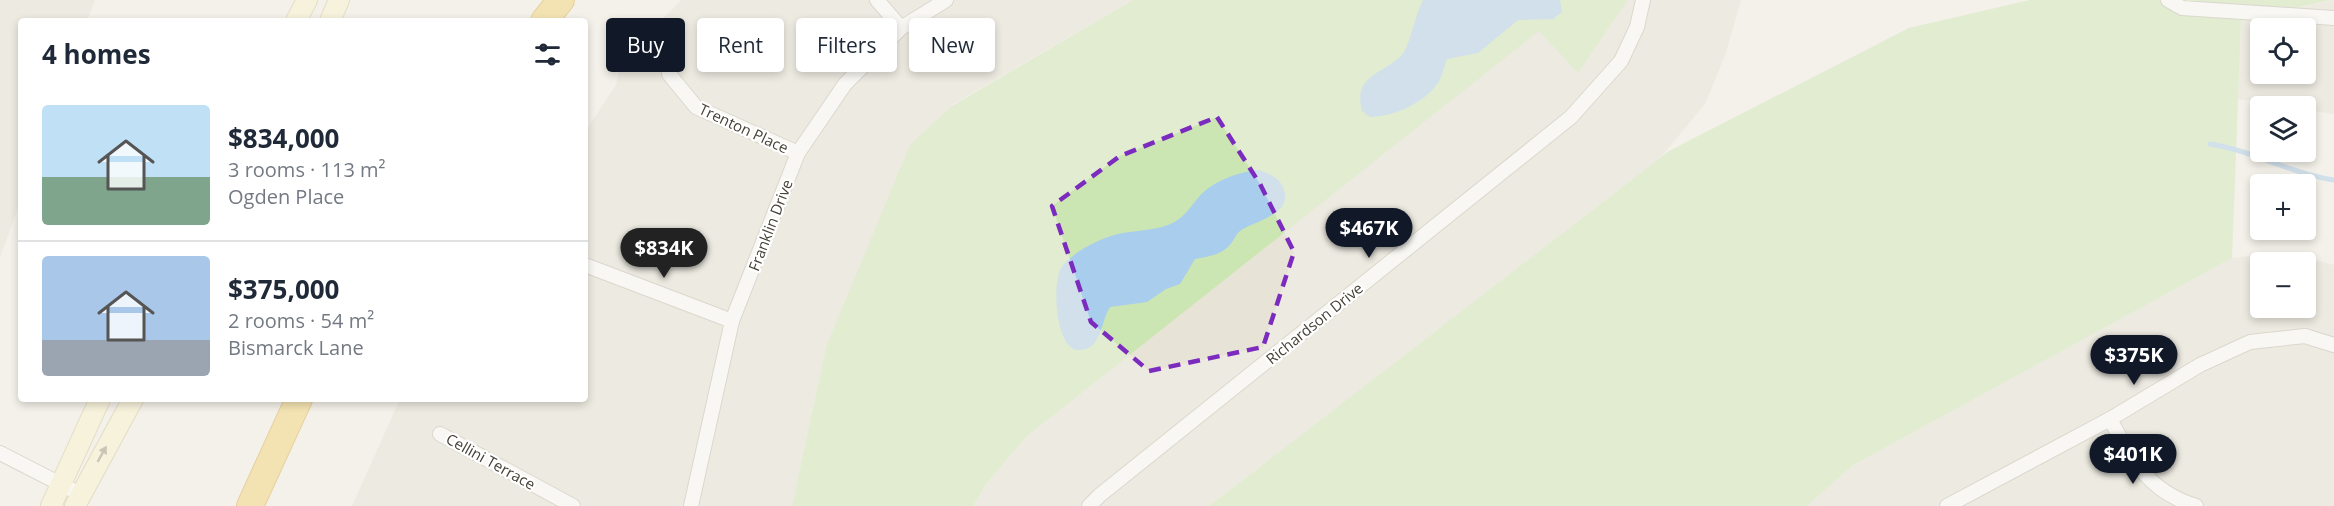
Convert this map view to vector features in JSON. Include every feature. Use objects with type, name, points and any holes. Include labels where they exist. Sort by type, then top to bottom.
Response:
[{"type":"highway","points":[[546,18],[561,0]]},
{"type":"highway","points":[[250,506],[298,402]]},
{"type":"street","points":[[298,18],[307,0]]},
{"type":"street","points":[[331,18],[339,0]]},
{"type":"street","points":[[877,0],[901,28]]},
{"type":"street","name":"Franklin Drive","points":[[691,506],[732,321],[798,153],[845,84],[901,28],[945,0]]},
{"type":"street","name":"Richardson Drive","points":[[1089,506],[1109,487],[1571,117],[1621,61],[1637,27],[1643,0]]},
{"type":"street","points":[[2168,0],[2182,8],[2334,18]]},
{"type":"street","name":"Trenton Place","points":[[669,74],[696,107],[798,153]]},
{"type":"street","points":[[588,266],[732,321]]},
{"type":"street","points":[[1947,506],[2110,419],[2200,365],[2250,342],[2305,336],[2334,345]]},
{"type":"street","points":[[51,506],[99,402]]},
{"type":"street","points":[[0,453],[61,483],[77,500],[131,402]]},
{"type":"street","points":[[2110,419],[2128,452],[2151,483],[2183,502],[2196,506]]},
{"type":"street","name":"Cellini Terrace","points":[[440,434],[573,506]]},
{"type":"highlighted area","points":[[1217,117],[1260,184],[1294,252],[1263,347],[1149,371],[1091,322],[1052,206],[1120,156]]},
{"type":"shaded area","points":[[0,0],[95,0],[88,18],[18,18],[18,208],[0,257]]},
{"type":"shaded area","points":[[681,0],[1133,0],[952,105],[826,347],[792,506],[352,506],[399,402],[588,402],[588,127],[616,85],[619,72],[685,72],[685,18],[663,18]]},
{"type":"shaded area","points":[[1628,0],[1741,0],[1726,53],[1705,104],[1661,157],[1209,506],[973,506],[987,483],[1026,437],[1539,30],[1578,73]]},
{"type":"shaded area","points":[[2334,0],[2334,114],[2316,111],[2316,96],[2250,96],[2250,101],[2238,99],[2241,20],[2250,18],[2250,84],[2316,84],[2316,18],[2250,18]]},
{"type":"shaded area","points":[[2250,256],[2250,318],[2316,318],[2316,260],[2334,265],[2334,506],[1807,506],[1853,465],[2232,258]]},
{"type":"green space","points":[[1133,0],[1628,0],[1578,73],[1539,31],[1026,437],[987,483],[973,506],[792,506],[826,347],[910,145],[952,106]]},
{"type":"green space","points":[[2030,0],[2331,0],[2241,20],[2232,258],[1853,465],[1807,506],[1209,506],[1669,151],[1909,28]]},
{"type":"water","points":[[1423,0],[1560,0],[1562,12],[1553,19],[1518,20],[1478,53],[1447,59],[1442,76],[1434,89],[1418,102],[1399,111],[1370,117],[1362,111],[1360,98],[1362,89],[1366,81],[1397,60],[1404,52]]},
{"type":"water","points":[[1259,170],[1274,177],[1284,190],[1285,199],[1277,211],[1240,231],[1222,252],[1195,259],[1180,284],[1166,289],[1147,302],[1110,307],[1099,335],[1091,346],[1077,350],[1070,346],[1060,326],[1056,297],[1059,272],[1069,259],[1091,244],[1107,237],[1170,224],[1182,216],[1204,192],[1218,182],[1234,175]]},
{"type":"waterway","points":[[2210,144],[2334,180]]}]
